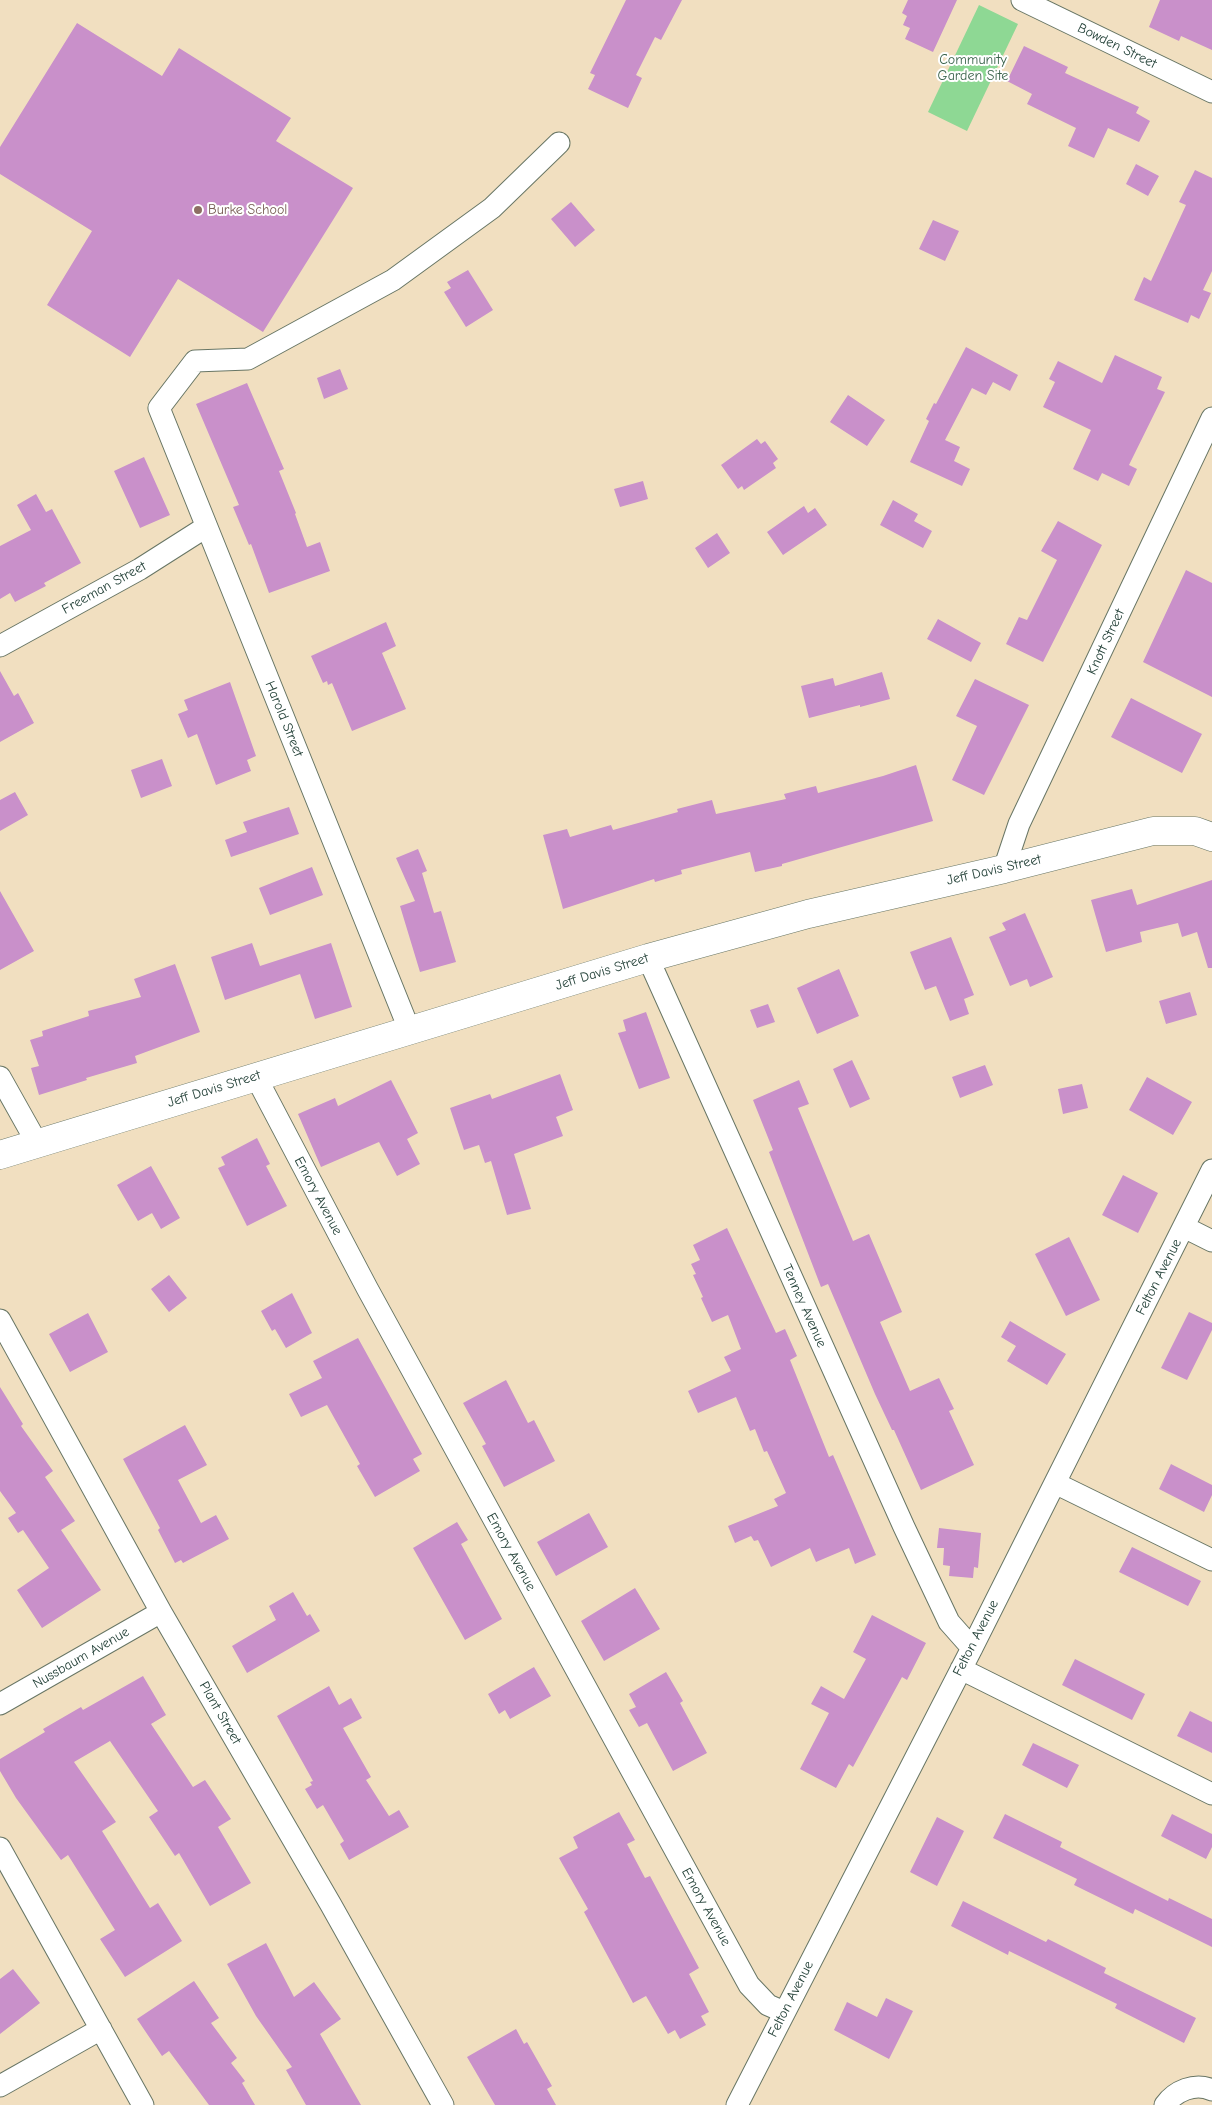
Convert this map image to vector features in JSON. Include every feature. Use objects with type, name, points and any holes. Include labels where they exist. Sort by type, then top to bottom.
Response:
[{"type":"street","name":"Bowden Street","points":[[1022,0],[1212,92]]},
{"type":"street","name":"Harold Street","points":[[409,1029],[159,408],[195,361],[248,359],[393,280],[492,208],[559,142]]},
{"type":"street","name":"Knott Street","points":[[1004,869],[1019,824],[1212,418]]},
{"type":"street","name":"Freeman Street","points":[[0,646],[140,569],[206,527]]},
{"type":"street","name":"Jeff Davis Street","points":[[0,1155],[409,1029],[648,958],[808,914],[1004,869],[1153,831],[1195,830],[1212,837]]},
{"type":"street","name":"Tenney Avenue","points":[[648,958],[948,1622],[972,1648]]},
{"type":"street","points":[[0,1077],[37,1143]]},
{"type":"street","name":"Emory Avenue","points":[[256,1077],[367,1288],[749,1985],[768,2005],[784,2012]]},
{"type":"street","name":"Felton Avenue","points":[[737,2105],[972,1648],[1212,1170]]},
{"type":"street","points":[[1184,1228],[1212,1241]]},
{"type":"street","name":"Plant Street","points":[[0,1320],[161,1612],[331,1905],[443,2105]]},
{"type":"street","points":[[1055,1482],[1212,1560]]},
{"type":"street","name":"Nussbaum Avenue","points":[[0,1704],[161,1612]]},
{"type":"street","points":[[961,1669],[1212,1794]]},
{"type":"street","points":[[0,1848],[143,2105]]},
{"type":"street","points":[[0,2086],[101,2029]]},
{"type":"street","points":[[1172,2098],[1196,2087],[1212,2090]]},
{"type":"green space","name":"Community Garden Site","points":[[979,5],[1018,24],[967,131],[928,112]]},
{"type":"building","points":[[626,0],[682,0],[661,40],[655,37],[636,75],[642,78],[628,108],[588,89],[595,75],[590,73]]},
{"type":"building","points":[[908,0],[957,0],[933,52],[905,39],[910,28],[903,25],[907,16],[902,13]]},
{"type":"building","points":[[1160,0],[1212,0],[1212,50],[1181,36],[1179,41],[1149,27]]},
{"type":"building","name":"Burke School","points":[[77,23],[162,76],[179,48],[291,118],[276,141],[353,188],[263,332],[178,279],[130,357],[47,305],[92,231],[0,174],[0,147]]},
{"type":"building","points":[[1024,46],[1068,67],[1065,73],[1139,107],[1136,113],[1150,121],[1139,142],[1108,128],[1094,158],[1068,146],[1076,128],[1027,104],[1032,94],[1007,81]]},
{"type":"building","points":[[1136,164],[1159,176],[1148,196],[1126,184]]},
{"type":"building","points":[[1195,170],[1212,178],[1212,271],[1203,290],[1211,293],[1199,319],[1191,315],[1188,323],[1134,300],[1144,277],[1151,281],[1186,205],[1179,202]]},
{"type":"building","points":[[571,202],[595,230],[575,247],[551,219]]},
{"type":"building","points":[[933,220],[959,231],[945,261],[919,249]]},
{"type":"building","points":[[468,270],[493,310],[466,327],[444,292],[451,288],[447,282]]},
{"type":"building","points":[[966,347],[1018,375],[1010,391],[993,382],[986,395],[972,388],[945,440],[960,447],[954,461],[970,469],[962,486],[910,462],[929,421],[926,419]]},
{"type":"building","points":[[1115,355],[1162,377],[1157,389],[1165,392],[1129,465],[1137,469],[1129,486],[1102,473],[1098,481],[1073,469],[1091,430],[1043,407],[1055,382],[1049,379],[1058,361],[1102,383]]},
{"type":"building","points":[[340,369],[348,389],[324,399],[317,378]]},
{"type":"building","points":[[247,383],[284,469],[279,471],[307,547],[320,542],[330,571],[269,593],[251,544],[249,545],[233,507],[239,505],[196,404]]},
{"type":"building","points":[[848,395],[885,420],[867,446],[830,422]]},
{"type":"building","points":[[757,439],[761,444],[765,441],[778,459],[773,463],[776,468],[744,490],[742,486],[738,489],[721,465]]},
{"type":"building","points":[[144,457],[170,515],[140,528],[114,471]]},
{"type":"building","points":[[643,481],[648,499],[620,507],[614,489]]},
{"type":"building","points":[[36,494],[46,512],[52,509],[81,563],[44,583],[46,586],[15,602],[10,593],[0,599],[0,546],[31,530],[17,505]]},
{"type":"building","points":[[893,500],[918,514],[914,521],[932,531],[923,548],[880,525]]},
{"type":"building","points":[[804,506],[808,513],[815,508],[827,525],[783,555],[767,532]]},
{"type":"building","points":[[1058,521],[1102,545],[1043,662],[1006,644],[1019,617],[1027,620],[1057,560],[1041,551]]},
{"type":"building","points":[[717,533],[730,553],[708,568],[695,548]]},
{"type":"building","points":[[1186,570],[1212,583],[1212,697],[1143,662]]},
{"type":"building","points":[[938,619],[981,643],[971,662],[927,639]]},
{"type":"building","points":[[386,622],[396,646],[382,653],[406,709],[352,731],[332,683],[328,685],[327,681],[323,683],[311,656]]},
{"type":"building","points":[[0,671],[14,696],[18,693],[34,723],[0,742]]},
{"type":"building","points":[[882,672],[890,699],[809,718],[801,686],[833,678],[835,686]]},
{"type":"building","points":[[975,679],[1029,705],[984,795],[952,780],[977,726],[956,716]]},
{"type":"building","points":[[230,682],[256,756],[247,760],[251,771],[216,785],[197,734],[188,738],[178,714],[188,710],[184,700]]},
{"type":"building","points":[[1131,698],[1202,734],[1182,773],[1111,737]]},
{"type":"building","points":[[162,759],[172,786],[141,798],[131,770]]},
{"type":"building","points":[[916,765],[933,821],[782,864],[782,866],[755,872],[750,852],[681,870],[682,874],[655,882],[654,879],[563,909],[543,835],[567,829],[570,837],[611,825],[613,830],[678,812],[677,809],[712,800],[716,814],[786,799],[784,794],[816,786],[818,793],[883,776]]},
{"type":"building","points":[[15,792],[28,815],[0,831],[0,800]]},
{"type":"building","points":[[289,807],[299,834],[231,857],[225,840],[247,832],[243,822]]},
{"type":"building","points":[[418,849],[427,871],[422,873],[434,913],[441,911],[456,962],[420,972],[400,906],[415,901],[396,858]]},
{"type":"building","points":[[312,867],[323,895],[270,915],[259,888]]},
{"type":"building","points":[[1212,880],[1212,968],[1208,968],[1197,932],[1182,937],[1178,923],[1140,932],[1142,942],[1106,952],[1091,900],[1132,889],[1137,905]]},
{"type":"building","points":[[0,891],[34,951],[0,970]]},
{"type":"building","points":[[1025,913],[1053,977],[1030,987],[1027,979],[1010,986],[989,937],[1006,930],[1002,923]]},
{"type":"building","points":[[951,937],[974,995],[964,999],[969,1014],[950,1021],[936,986],[925,990],[910,952]]},
{"type":"building","points":[[252,943],[260,966],[331,943],[352,1007],[315,1019],[300,974],[225,1000],[211,957]]},
{"type":"building","points":[[175,964],[200,1032],[135,1056],[137,1063],[86,1078],[87,1080],[39,1095],[31,1068],[39,1066],[30,1040],[43,1036],[42,1031],[89,1016],[88,1011],[141,997],[134,979]]},
{"type":"building","points":[[839,969],[859,1016],[817,1034],[797,988]]},
{"type":"building","points":[[1190,992],[1197,1015],[1166,1024],[1159,1001]]},
{"type":"building","points":[[768,1004],[775,1022],[757,1028],[750,1010]]},
{"type":"building","points":[[646,1012],[670,1078],[639,1089],[618,1033],[626,1031],[623,1020]]},
{"type":"building","points":[[852,1060],[870,1099],[850,1108],[833,1069]]},
{"type":"building","points":[[985,1065],[993,1085],[960,1098],[952,1077]]},
{"type":"building","points":[[560,1074],[573,1110],[556,1117],[563,1136],[514,1154],[531,1209],[507,1215],[491,1161],[485,1163],[479,1145],[464,1150],[450,1108],[490,1094],[492,1099]]},
{"type":"building","points":[[1147,1077],[1192,1102],[1173,1135],[1129,1110]]},
{"type":"building","points":[[391,1080],[418,1133],[407,1139],[420,1164],[397,1176],[379,1142],[321,1167],[298,1114],[335,1098],[338,1106]]},
{"type":"building","points":[[799,1080],[809,1104],[798,1108],[853,1241],[869,1234],[902,1312],[880,1322],[910,1391],[939,1378],[954,1409],[949,1411],[974,1465],[921,1490],[894,1430],[892,1430],[875,1394],[828,1284],[821,1287],[769,1152],[773,1150],[753,1100]]},
{"type":"building","points":[[1082,1084],[1088,1108],[1063,1114],[1058,1089]]},
{"type":"building","points":[[257,1138],[270,1164],[266,1166],[287,1206],[247,1226],[218,1168],[225,1165],[221,1157]]},
{"type":"building","points":[[151,1166],[180,1218],[161,1229],[152,1213],[138,1221],[117,1185]]},
{"type":"building","points":[[1123,1175],[1158,1193],[1138,1233],[1102,1215]]},
{"type":"building","points":[[727,1228],[776,1333],[785,1329],[797,1356],[790,1360],[829,1457],[833,1455],[876,1555],[855,1564],[849,1548],[816,1562],[810,1548],[771,1567],[758,1540],[754,1541],[751,1536],[735,1543],[728,1526],[778,1506],[774,1499],[786,1493],[767,1451],[764,1452],[755,1429],[750,1431],[736,1397],[698,1413],[688,1391],[731,1371],[724,1357],[741,1349],[728,1315],[712,1322],[701,1298],[703,1297],[693,1275],[696,1274],[691,1264],[700,1260],[693,1245]]},
{"type":"building","points":[[1069,1237],[1100,1300],[1066,1316],[1035,1254]]},
{"type":"building","points":[[169,1275],[187,1298],[169,1312],[151,1289]]},
{"type":"building","points":[[292,1293],[312,1333],[286,1348],[275,1329],[272,1331],[261,1311]]},
{"type":"building","points":[[1189,1312],[1212,1323],[1212,1330],[1187,1380],[1161,1368]]},
{"type":"building","points":[[88,1313],[108,1352],[70,1372],[49,1334]]},
{"type":"building","points":[[1010,1321],[1066,1354],[1047,1385],[1007,1361],[1016,1346],[1001,1337]]},
{"type":"building","points":[[358,1338],[422,1454],[413,1459],[420,1471],[375,1497],[357,1466],[360,1464],[327,1405],[301,1417],[289,1394],[322,1378],[313,1361]]},
{"type":"building","points":[[506,1380],[528,1423],[534,1420],[555,1461],[504,1487],[482,1446],[486,1444],[463,1403]]},
{"type":"building","points":[[0,1387],[23,1424],[21,1426],[53,1471],[45,1477],[75,1521],[61,1530],[101,1590],[42,1628],[17,1590],[49,1568],[23,1530],[18,1533],[8,1518],[16,1513],[0,1491]]},
{"type":"building","points":[[185,1425],[207,1465],[178,1480],[201,1523],[216,1515],[229,1539],[183,1563],[181,1560],[175,1563],[158,1530],[160,1528],[123,1459]]},
{"type":"building","points":[[1171,1464],[1212,1485],[1212,1495],[1204,1512],[1159,1489]]},
{"type":"building","points":[[589,1513],[608,1547],[556,1576],[537,1542]]},
{"type":"building","points":[[457,1522],[468,1540],[461,1544],[502,1619],[465,1640],[413,1548]]},
{"type":"building","points":[[939,1528],[981,1533],[978,1568],[974,1567],[973,1578],[949,1576],[950,1566],[943,1565],[944,1548],[937,1548]]},
{"type":"building","points":[[1132,1547],[1201,1581],[1188,1606],[1119,1572]]},
{"type":"building","points":[[635,1588],[660,1629],[604,1661],[581,1621]]},
{"type":"building","points":[[293,1592],[307,1616],[310,1614],[320,1631],[247,1673],[232,1646],[276,1620],[269,1606]]},
{"type":"building","points":[[872,1615],[926,1643],[907,1680],[902,1677],[853,1767],[849,1764],[836,1788],[800,1769],[829,1713],[811,1704],[821,1686],[844,1699],[866,1659],[853,1652]]},
{"type":"building","points":[[1075,1659],[1145,1694],[1132,1720],[1062,1685]]},
{"type":"building","points":[[534,1667],[551,1696],[510,1719],[505,1710],[499,1714],[488,1694]]},
{"type":"building","points":[[666,1672],[683,1701],[680,1703],[707,1753],[673,1771],[647,1723],[639,1727],[629,1710],[636,1707],[629,1694]]},
{"type":"building","points":[[143,1676],[166,1715],[151,1724],[193,1787],[205,1780],[231,1819],[218,1827],[251,1883],[210,1906],[179,1853],[175,1856],[149,1817],[158,1811],[110,1741],[74,1762],[116,1822],[102,1831],[150,1908],[158,1903],[182,1941],[125,1977],[100,1939],[115,1930],[68,1855],[61,1860],[16,1798],[0,1771],[0,1759],[45,1732],[43,1729],[81,1707],[83,1710]]},
{"type":"building","points":[[329,1686],[339,1705],[351,1698],[362,1718],[343,1728],[371,1777],[366,1780],[389,1816],[399,1810],[409,1827],[349,1860],[340,1844],[344,1841],[323,1805],[317,1809],[305,1789],[312,1785],[310,1782],[313,1781],[277,1716]]},
{"type":"building","points":[[1190,1711],[1212,1722],[1212,1753],[1177,1736]]},
{"type":"building","points":[[1033,1743],[1079,1765],[1067,1788],[1022,1765]]},
{"type":"building","points":[[619,1812],[635,1840],[627,1844],[645,1878],[650,1876],[699,1968],[689,1974],[709,2012],[701,2016],[706,2025],[680,2039],[675,2030],[668,2034],[646,1996],[633,2003],[584,1912],[588,1909],[559,1858],[578,1848],[573,1837]]},
{"type":"building","points":[[1005,1814],[1062,1842],[1060,1847],[1168,1901],[1169,1898],[1212,1919],[1212,1947],[1135,1909],[1133,1914],[1074,1885],[1077,1879],[993,1838]]},
{"type":"building","points":[[1172,1814],[1212,1834],[1212,1847],[1206,1859],[1161,1836]]},
{"type":"building","points":[[937,1817],[964,1831],[937,1886],[910,1872]]},
{"type":"building","points":[[963,1901],[1046,1942],[1048,1939],[1106,1968],[1104,1973],[1196,2018],[1184,2043],[1115,2008],[1117,2004],[1009,1951],[1008,1955],[951,1926]]},
{"type":"building","points":[[266,1943],[294,1997],[314,1982],[341,2019],[320,2034],[361,2105],[306,2105],[286,2070],[292,2067],[256,2016],[227,1964]]},
{"type":"building","points":[[13,1969],[40,2003],[0,2034],[0,1979]]},
{"type":"building","points":[[194,1981],[219,2018],[211,2023],[237,2058],[231,2063],[245,2081],[242,2083],[255,2105],[209,2105],[169,2051],[162,2056],[137,2019]]},
{"type":"building","points":[[886,1998],[913,2011],[889,2059],[834,2030],[847,2002],[877,2017]]},
{"type":"building","points":[[516,2029],[524,2044],[527,2042],[552,2086],[547,2089],[556,2105],[495,2105],[467,2057]]},
{"type":"place","name":"Burke School","points":[[198,210]]}]
